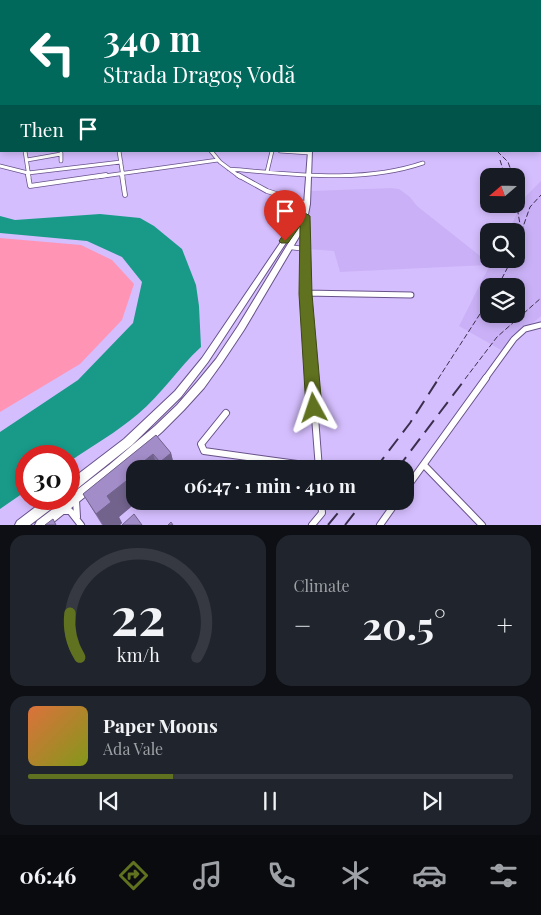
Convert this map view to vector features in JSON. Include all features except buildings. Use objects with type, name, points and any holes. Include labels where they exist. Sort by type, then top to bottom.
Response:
[{"type":"main road","points":[[80,479],[128,442],[178,394],[303,225],[307,204],[310,152]]},
{"type":"main road","points":[[80,494],[140,447],[192,393],[219,361],[284,250],[295,225],[305,216]]},
{"type":"main road","points":[[21,525],[41,510]]},
{"type":"main road","points":[[41,525],[60,510]]},
{"type":"street","points":[[25,152],[30,186],[218,160]]},
{"type":"street","points":[[119,152],[125,195]]},
{"type":"street","points":[[212,152],[229,170],[257,187],[307,204]]},
{"type":"street","points":[[267,172],[272,152]]},
{"type":"street","points":[[27,160],[62,153],[61,161]]},
{"type":"street","points":[[0,166],[28,174],[121,162]]},
{"type":"street","points":[[229,170],[309,174],[390,173],[423,163]]},
{"type":"street","points":[[305,216],[305,294],[318,460]]},
{"type":"street","points":[[284,250],[305,249]]},
{"type":"street","points":[[305,294],[411,295]]},
{"type":"street","points":[[414,478],[514,338],[525,329],[541,325]]},
{"type":"street","points":[[226,413],[201,444],[204,451],[265,460]]},
{"type":"street","points":[[424,465],[482,525]]},
{"type":"street","points":[[312,525],[322,513],[322,510]]},
{"type":"street","points":[[380,525],[391,510]]},
{"type":"street","points":[[58,512],[70,511],[79,522]]},
{"type":"shaded area","points":[[541,181],[541,316],[501,350],[459,326],[480,285],[480,323],[525,323],[525,278],[483,278],[488,268],[525,268],[525,223],[512,223],[517,213],[525,213],[525,198]]},
{"type":"shaded area","points":[[399,189],[410,197],[417,206],[480,256],[480,265],[340,272],[334,251],[307,249],[311,191]]},
{"type":"shaded area","points":[[100,214],[140,218],[154,226],[182,249],[196,285],[201,347],[138,414],[80,455],[80,445],[15,445],[15,499],[0,509],[0,432],[78,380],[133,323],[142,282],[122,257],[87,241],[0,233],[0,216],[15,220]]},
{"type":"shaded area","points":[[0,238],[81,245],[112,260],[134,284],[122,320],[80,364],[0,412]]},
{"type":"railway","points":[[498,152],[508,162],[510,168]]},
{"type":"railway","points":[[500,160],[502,168]]},
{"type":"railway","points":[[524,223],[530,207],[541,195]]},
{"type":"railway","points":[[518,213],[520,223]]},
{"type":"railway","points":[[502,278],[507,268]]},
{"type":"railway","points":[[465,379],[497,337],[541,298]]},
{"type":"railway","points":[[438,379],[480,314]]},
{"type":"railway","points":[[382,460],[410,423],[439,378]]},
{"type":"railway","points":[[404,460],[466,378]]},
{"type":"railway","points":[[328,525],[340,510]]},
{"type":"railway","points":[[345,525],[357,510]]},
{"type":"route","points":[[285,241],[298,221],[305,216],[305,294],[314,408]]}]
